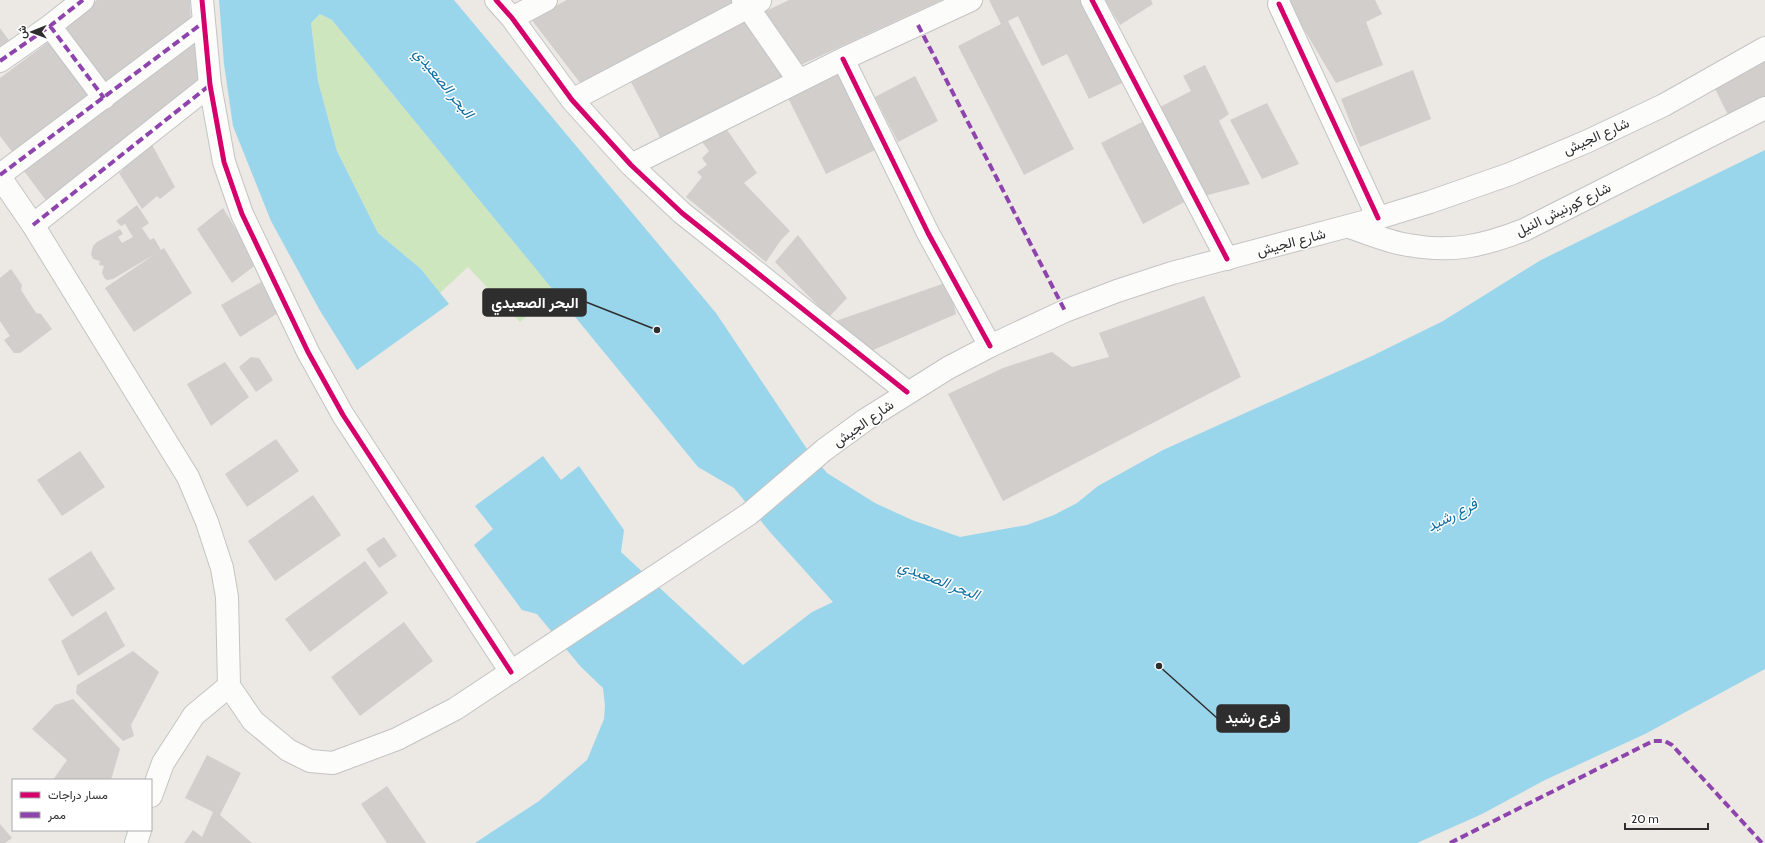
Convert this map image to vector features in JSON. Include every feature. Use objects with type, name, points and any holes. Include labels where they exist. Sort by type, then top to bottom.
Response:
[{"type":"street","points":[[0,61],[50,26],[83,0]]},
{"type":"street","points":[[202,0],[210,85],[224,162],[235,196],[308,352],[343,415],[511,672]]},
{"type":"street","points":[[496,0],[512,18],[572,100],[631,165],[682,213],[907,392]]},
{"type":"street","points":[[512,18],[546,0]]},
{"type":"street","points":[[631,165],[843,59],[971,0]]},
{"type":"street","points":[[1092,0],[1227,259]]},
{"type":"street","points":[[572,100],[751,2],[799,81]]},
{"type":"street","points":[[1279,4],[1378,218]]},
{"type":"street","points":[[152,793],[163,763],[194,715],[229,686],[227,597],[222,568],[207,522],[190,483],[33,225],[0,176],[204,22]]},
{"type":"street","points":[[50,26],[104,98]]},
{"type":"street","name":"شارع الجيش","points":[[229,686],[253,721],[288,750],[310,761],[333,763],[403,736],[455,709],[749,514],[824,450],[907,392],[990,346],[1065,311],[1117,291],[1172,273],[1349,227],[1430,202],[1510,174],[1588,141],[1664,105],[1765,48]]},
{"type":"street","points":[[843,59],[928,233],[990,346]]},
{"type":"street","points":[[33,225],[210,85]]},
{"type":"street","name":"شارع كورنيش النيل","points":[[1349,227],[1406,245],[1436,249],[1463,248],[1495,241],[1524,230],[1765,108]]},
{"type":"street","points":[[136,843],[140,831]]},
{"type":"green space","points":[[320,14],[332,20],[555,292],[520,322],[468,267],[440,293],[421,269],[378,233],[337,151],[318,81],[311,23]]},
{"type":"water","points":[[219,0],[454,0],[716,313],[807,449],[827,473],[875,503],[912,520],[960,537],[1027,525],[1054,515],[1077,503],[1098,486],[1163,450],[1372,356],[1443,321],[1541,260],[1765,150],[1765,669],[1645,734],[1545,780],[1482,814],[1417,843],[475,843],[539,801],[587,760],[604,719],[605,706],[603,688],[581,667],[537,614],[522,610],[474,545],[493,529],[475,506],[543,456],[561,480],[579,466],[624,530],[621,552],[743,665],[812,612],[833,602],[770,532],[734,488],[698,467],[332,20],[320,14],[311,23],[318,81],[337,151],[378,233],[421,269],[449,304],[357,370],[319,309],[271,221],[233,126],[224,64]]},
{"type":"building","points":[[97,0],[190,0],[191,27],[103,91],[58,31]]},
{"type":"building","points":[[567,0],[734,0],[739,8],[581,84],[531,19]]},
{"type":"building","points":[[789,0],[942,0],[794,68],[762,13]]},
{"type":"building","points":[[989,0],[1085,0],[1124,82],[1089,99],[1067,54],[1042,66],[1018,16],[1008,21],[1074,149],[1024,175],[958,46],[1001,24]]},
{"type":"building","points":[[1105,0],[1151,0],[1153,4],[1120,25]]},
{"type":"building","points":[[1375,0],[1382,14],[1366,22],[1383,65],[1336,83],[1287,1]]},
{"type":"building","points":[[750,14],[784,77],[663,143],[630,80]]},
{"type":"building","points":[[0,28],[13,46],[0,56]]},
{"type":"building","points":[[192,34],[202,83],[48,203],[21,167]]},
{"type":"building","points":[[55,37],[99,96],[17,158],[0,136],[0,78]]},
{"type":"building","points":[[1765,59],[1765,102],[1730,119],[1713,85]]},
{"type":"building","points":[[1205,65],[1229,114],[1219,121],[1250,184],[1204,196],[1160,107],[1191,91],[1183,76]]},
{"type":"building","points":[[839,70],[877,149],[826,174],[787,96]]},
{"type":"building","points":[[1413,70],[1431,119],[1360,147],[1341,99]]},
{"type":"building","points":[[915,76],[938,121],[898,142],[875,97]]},
{"type":"building","points":[[1267,103],[1299,164],[1262,179],[1230,120]]},
{"type":"building","points":[[1148,119],[1190,199],[1143,224],[1101,143]]},
{"type":"building","points":[[725,127],[757,173],[744,183],[790,231],[781,240],[766,262],[686,197],[702,177],[697,172],[707,165],[702,158],[709,151],[700,139]]},
{"type":"building","points":[[150,141],[175,187],[160,199],[157,196],[142,209],[119,173],[123,170],[119,167]]},
{"type":"building","points":[[137,205],[149,223],[142,228],[150,240],[154,238],[161,250],[164,248],[192,293],[134,332],[105,288],[155,254],[113,279],[108,280],[105,279],[102,273],[104,266],[99,265],[100,261],[93,259],[91,254],[93,246],[97,242],[120,229],[123,234],[118,237],[122,243],[133,237],[125,224],[121,226],[116,221]]},
{"type":"building","points":[[223,208],[257,264],[232,283],[197,229]]},
{"type":"building","points":[[798,235],[847,298],[829,317],[775,262]]},
{"type":"building","points":[[11,269],[22,285],[21,290],[36,313],[41,314],[52,329],[20,353],[14,353],[4,340],[10,336],[0,321],[0,278]]},
{"type":"building","points":[[261,282],[278,313],[240,337],[221,305]]},
{"type":"building","points":[[948,282],[956,314],[864,354],[833,322]]},
{"type":"building","points":[[1204,296],[1241,377],[1003,501],[948,394],[1003,368],[1052,352],[1072,367],[1109,357],[1099,333]]},
{"type":"building","points":[[251,357],[259,358],[273,380],[256,392],[239,367]]},
{"type":"building","points":[[225,362],[249,397],[211,426],[187,384]]},
{"type":"building","points":[[276,439],[299,471],[247,507],[225,474]]},
{"type":"building","points":[[80,451],[105,487],[62,516],[37,480]]},
{"type":"building","points":[[313,495],[341,535],[275,581],[248,541]]},
{"type":"building","points":[[384,537],[397,556],[379,568],[366,549]]},
{"type":"building","points":[[91,551],[115,589],[72,617],[48,579]]},
{"type":"building","points":[[365,561],[388,593],[310,652],[285,619]]},
{"type":"building","points":[[106,611],[125,646],[78,676],[61,641]]},
{"type":"building","points":[[404,622],[433,661],[360,716],[331,677]]},
{"type":"building","points":[[133,651],[159,672],[131,725],[134,736],[123,741],[76,693],[77,685]]},
{"type":"building","points":[[73,699],[120,749],[111,779],[54,779],[67,760],[32,729],[55,705]]},
{"type":"building","points":[[207,755],[241,773],[220,815],[252,843],[184,843],[193,830],[202,837],[213,812],[185,798]]},
{"type":"building","points":[[387,786],[426,843],[387,843],[361,804]]},
{"type":"building","points":[[0,824],[12,838],[5,843],[0,843]]},
{"type":"marked path","points":[[0,61],[50,26],[83,0]]},
{"type":"marked path","points":[[0,175],[204,22]]},
{"type":"marked path","points":[[918,25],[1065,311]]},
{"type":"marked path","points":[[50,26],[104,98]]},
{"type":"marked path","points":[[33,225],[210,85]]},
{"type":"marked path","points":[[1450,843],[1653,741],[1665,741],[1672,745],[1762,843]]},
{"type":"cycle path","points":[[202,0],[210,85],[224,162],[242,214],[308,352],[343,415],[511,672]]},
{"type":"cycle path","points":[[496,0],[512,18],[572,100],[631,165],[682,213],[907,392]]},
{"type":"cycle path","points":[[1092,0],[1227,259]]},
{"type":"cycle path","points":[[1279,4],[1378,218]]},
{"type":"cycle path","points":[[843,59],[928,233],[990,346]]},
{"type":"place","name":"البحر الصعيدي","points":[[657,330]]},
{"type":"place","name":"فرع رشيد","points":[[1159,666]]}]
